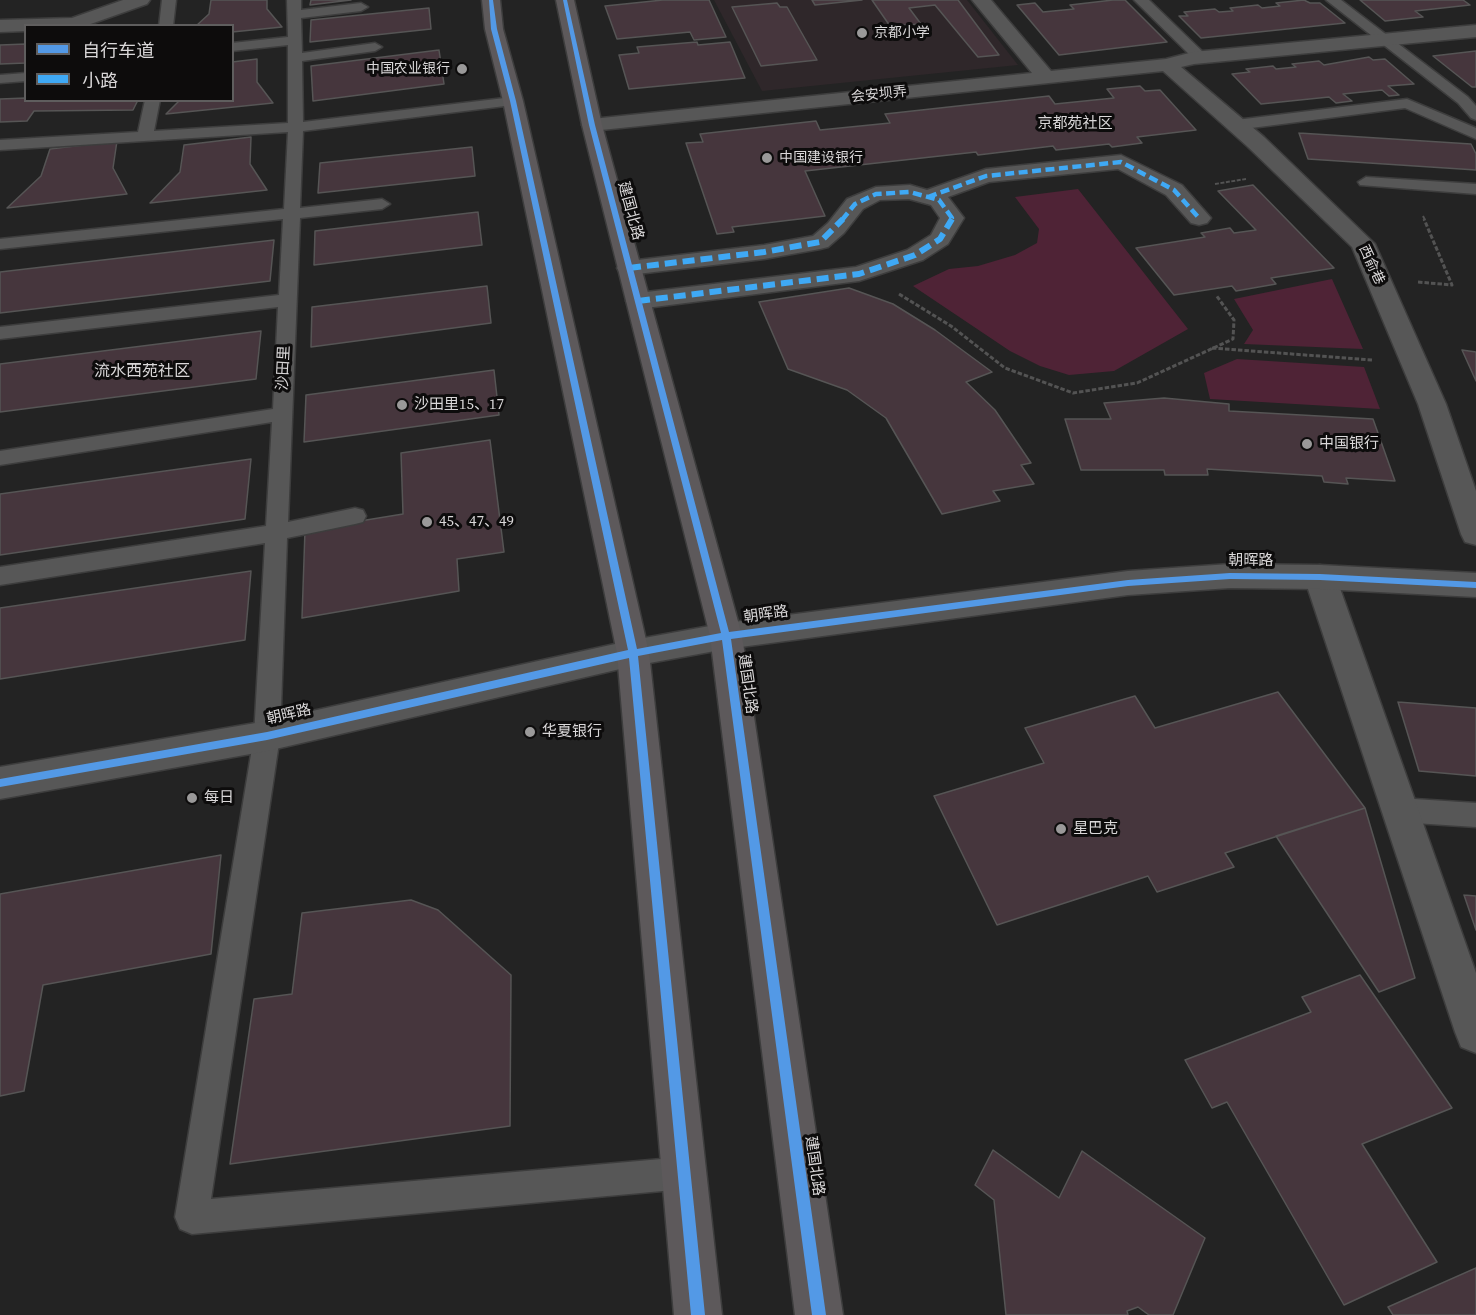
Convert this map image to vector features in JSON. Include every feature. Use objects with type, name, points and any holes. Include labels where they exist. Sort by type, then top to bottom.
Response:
[{"type":"main road","points":[[491,0],[494,29],[513,101],[633,652],[698,1315]]},
{"type":"main road","name":"建国北路","points":[[566,0],[592,125],[726,636],[819,1315]]},
{"type":"street","points":[[49,24],[74,23],[141,0]]},
{"type":"street","points":[[981,0],[1046,78]]},
{"type":"street","points":[[0,26],[24,25]]},
{"type":"street","name":"会安坝弄","points":[[592,125],[1167,65],[1201,58],[1476,31]]},
{"type":"street","name":"西俞巷","points":[[1167,65],[1289,173],[1363,244],[1432,404],[1476,534]]},
{"type":"street","points":[[928,197],[986,176],[1121,162],[1174,190],[1199,218]]},
{"type":"street","points":[[629,268],[764,252],[820,242],[836,228],[855,204],[876,194],[910,192],[939,200],[952,218],[940,239],[915,255],[859,274],[638,301]]},
{"type":"street","name":"朝晖路","points":[[0,783],[267,736],[633,652],[726,636],[1128,583],[1230,576],[1320,577],[1476,585]]},
{"type":"street","points":[[1320,577],[1476,1032]]},
{"type":"lane","points":[[166,24],[169,0]]},
{"type":"lane","points":[[1141,0],[1201,58]]},
{"type":"lane","points":[[1333,0],[1469,100],[1476,115]]},
{"type":"lane","points":[[294,8],[361,7]]},
{"type":"lane","name":"沙田里","points":[[294,8],[296,128],[267,736],[192,1217],[684,1173]]},
{"type":"lane","points":[[234,47],[295,49],[375,47]]},
{"type":"lane","points":[[0,79],[24,78]]},
{"type":"lane","points":[[1,148],[145,136],[296,128],[513,101]]},
{"type":"lane","points":[[145,136],[153,102]]},
{"type":"lane","points":[[1236,125],[1407,103],[1476,134]]},
{"type":"lane","points":[[1366,182],[1476,189]]},
{"type":"lane","points":[[0,244],[382,204]]},
{"type":"lane","points":[[0,333],[288,300]]},
{"type":"lane","points":[[0,458],[282,414]]},
{"type":"lane","points":[[0,576],[233,541],[277,530],[355,516]]},
{"type":"lane","points":[[1399,810],[1476,815]]},
{"type":"path","points":[[1174,190],[1289,173]]},
{"type":"path","points":[[1377,278],[1452,285],[1423,214],[1433,215]]},
{"type":"path","points":[[859,274],[951,326],[1005,368],[1073,393],[1137,383],[1233,339],[1234,320],[1216,295]]},
{"type":"path","points":[[1210,348],[1414,363]]},
{"type":"shaded area","name":"京都小学","points":[[714,0],[967,0],[1018,65],[762,91]]},
{"type":"shaded area","points":[[1078,189],[1188,329],[1114,371],[1069,375],[1040,366],[1010,351],[913,286],[949,269],[978,266],[1015,255],[1037,243],[1039,229],[1015,197]]},
{"type":"shaded area","points":[[1332,279],[1363,349],[1244,344],[1253,330],[1234,299]]},
{"type":"shaded area","points":[[1237,359],[1364,367],[1380,409],[1210,399],[1204,373]]},
{"type":"building","points":[[211,0],[267,0],[267,9],[282,27],[234,32],[234,24],[198,24],[209,14]]},
{"type":"building","points":[[311,0],[351,0],[310,5]]},
{"type":"building","points":[[663,0],[709,0],[726,37],[694,40],[690,32],[617,39],[605,6]]},
{"type":"building","points":[[812,0],[862,0],[815,5]]},
{"type":"building","points":[[872,0],[958,0],[999,55],[978,57],[935,5],[909,8],[921,24],[890,26]]},
{"type":"building","points":[[1125,0],[1167,42],[1059,55],[1017,5],[1035,3],[1043,12],[1074,9],[1070,5]]},
{"type":"building","points":[[1304,0],[1310,3],[1320,3],[1345,23],[1201,38],[1179,16],[1188,16],[1184,12],[1215,9],[1219,12],[1233,11],[1230,8],[1258,5],[1262,8],[1280,6],[1276,3]]},
{"type":"building","points":[[1360,0],[1463,0],[1470,5],[1415,11],[1423,17],[1385,21]]},
{"type":"building","points":[[777,3],[780,7],[787,7],[817,60],[761,66],[732,7]]},
{"type":"building","points":[[429,8],[431,29],[310,42],[311,20]]},
{"type":"building","points":[[697,42],[698,45],[730,42],[745,78],[629,89],[619,55],[639,53],[637,47]]},
{"type":"building","points":[[24,44],[24,63],[0,64],[0,45]]},
{"type":"building","points":[[439,50],[444,84],[313,101],[311,66]]},
{"type":"building","points":[[1476,51],[1476,87],[1472,87],[1433,56]]},
{"type":"building","points":[[1369,57],[1373,60],[1385,59],[1414,84],[1388,86],[1399,95],[1389,96],[1382,90],[1343,94],[1352,101],[1336,103],[1329,97],[1261,104],[1232,74],[1250,72],[1246,69],[1273,66],[1276,69],[1296,67],[1292,64],[1319,61],[1324,65]]},
{"type":"building","points":[[257,59],[257,82],[273,103],[166,114],[178,102],[234,102],[234,62]]},
{"type":"building","points":[[1140,86],[1145,91],[1160,90],[1196,130],[1137,137],[1142,143],[1112,147],[1109,144],[1056,150],[1053,146],[978,155],[976,152],[805,171],[825,216],[732,227],[734,232],[717,234],[686,143],[703,142],[700,134],[816,121],[820,130],[890,123],[885,114],[1049,96],[1055,104],[1114,98],[1107,89]]},
{"type":"building","points":[[24,98],[24,102],[137,102],[133,110],[34,111],[27,121],[0,122],[0,99]]},
{"type":"building","points":[[1299,133],[1471,144],[1476,154],[1476,170],[1308,159]]},
{"type":"building","points":[[251,137],[250,164],[267,190],[150,203],[180,172],[184,145]]},
{"type":"building","points":[[117,141],[113,168],[127,194],[7,208],[41,176],[50,149]]},
{"type":"building","points":[[472,147],[475,176],[318,193],[320,163]]},
{"type":"building","points":[[1253,185],[1334,268],[1271,278],[1276,284],[1236,291],[1232,286],[1174,295],[1136,248],[1205,237],[1201,233],[1230,228],[1234,233],[1256,230],[1218,191]]},
{"type":"building","points":[[478,212],[482,245],[314,265],[315,231]]},
{"type":"building","points":[[274,240],[270,281],[0,313],[0,272]]},
{"type":"building","points":[[487,286],[491,323],[311,347],[312,307]]},
{"type":"building","points":[[849,288],[893,304],[935,330],[992,372],[966,382],[995,410],[1031,463],[1021,465],[1034,484],[993,491],[1000,501],[942,514],[886,418],[847,390],[788,369],[759,302]]},
{"type":"building","points":[[261,331],[256,379],[0,412],[0,364]]},
{"type":"building","points":[[1462,350],[1476,352],[1476,381]]},
{"type":"building","name":"沙田里15、17","points":[[494,370],[499,415],[304,442],[306,395]]},
{"type":"building","points":[[1164,398],[1229,404],[1229,411],[1373,419],[1395,481],[1346,478],[1348,484],[1324,482],[1322,476],[1207,469],[1208,475],[1165,475],[1164,470],[1081,470],[1065,419],[1111,419],[1104,403]]},
{"type":"building","name":"45、47、49","points":[[490,440],[504,552],[457,559],[459,591],[302,618],[305,530],[403,514],[401,453]]},
{"type":"building","points":[[251,459],[245,519],[0,555],[0,494]]},
{"type":"building","points":[[251,571],[245,640],[0,679],[0,608]]},
{"type":"building","points":[[1278,692],[1365,808],[1225,853],[1234,867],[1157,892],[1148,876],[997,925],[934,796],[1044,763],[1025,728],[1135,696],[1155,728]]},
{"type":"building","points":[[1398,702],[1476,708],[1476,776],[1419,771]]},
{"type":"building","points":[[1365,808],[1415,978],[1379,992],[1276,836]]},
{"type":"building","points":[[221,855],[211,954],[43,985],[24,1091],[0,1096],[0,894]]},
{"type":"building","points":[[1464,895],[1476,896],[1476,930]]},
{"type":"building","points":[[411,900],[438,910],[511,975],[510,1126],[230,1164],[254,999],[292,994],[302,913]]},
{"type":"building","points":[[1360,975],[1452,1108],[1362,1144],[1437,1262],[1344,1305],[1227,1102],[1212,1108],[1185,1060],[1311,1012],[1302,997]]},
{"type":"building","points":[[993,1150],[1059,1198],[1082,1151],[1205,1238],[1173,1315],[1149,1315],[1138,1307],[1127,1311],[1128,1315],[1006,1315],[994,1200],[975,1185]]},
{"type":"building","points":[[1476,1268],[1476,1315],[1393,1315],[1388,1307]]},
{"type":"marked path","points":[[928,197],[986,176],[1121,162],[1174,190],[1199,218]]},
{"type":"marked path","points":[[629,268],[764,252],[820,242],[836,228],[855,204],[876,194],[910,192],[939,200],[952,218],[940,239],[915,255],[859,274],[638,301]]},
{"type":"cycle path","points":[[491,0],[494,29],[513,101],[633,653],[698,1315]]},
{"type":"cycle path","points":[[565,0],[592,125],[726,636],[819,1315]]},
{"type":"cycle path","points":[[0,783],[267,736],[633,653],[726,636],[1128,583],[1230,576],[1320,577],[1476,585]]},
{"type":"place","name":"京都小学","points":[[862,33]]},
{"type":"place","name":"中国农业银行","points":[[462,69]]},
{"type":"place","name":"中国建设银行","points":[[767,158]]},
{"type":"place","name":"沙田里15、17","points":[[402,405]]},
{"type":"place","name":"中国银行","points":[[1307,444]]},
{"type":"place","name":"45、47、49","points":[[427,522]]},
{"type":"place","name":"华夏银行","points":[[530,732]]},
{"type":"place","name":"每日","points":[[192,798]]},
{"type":"place","name":"星巴克","points":[[1061,829]]},
{"type":"district","name":"京都苑社区","points":[[1075,124]]},
{"type":"district","name":"流水西苑社区","points":[[142,372]]}]
